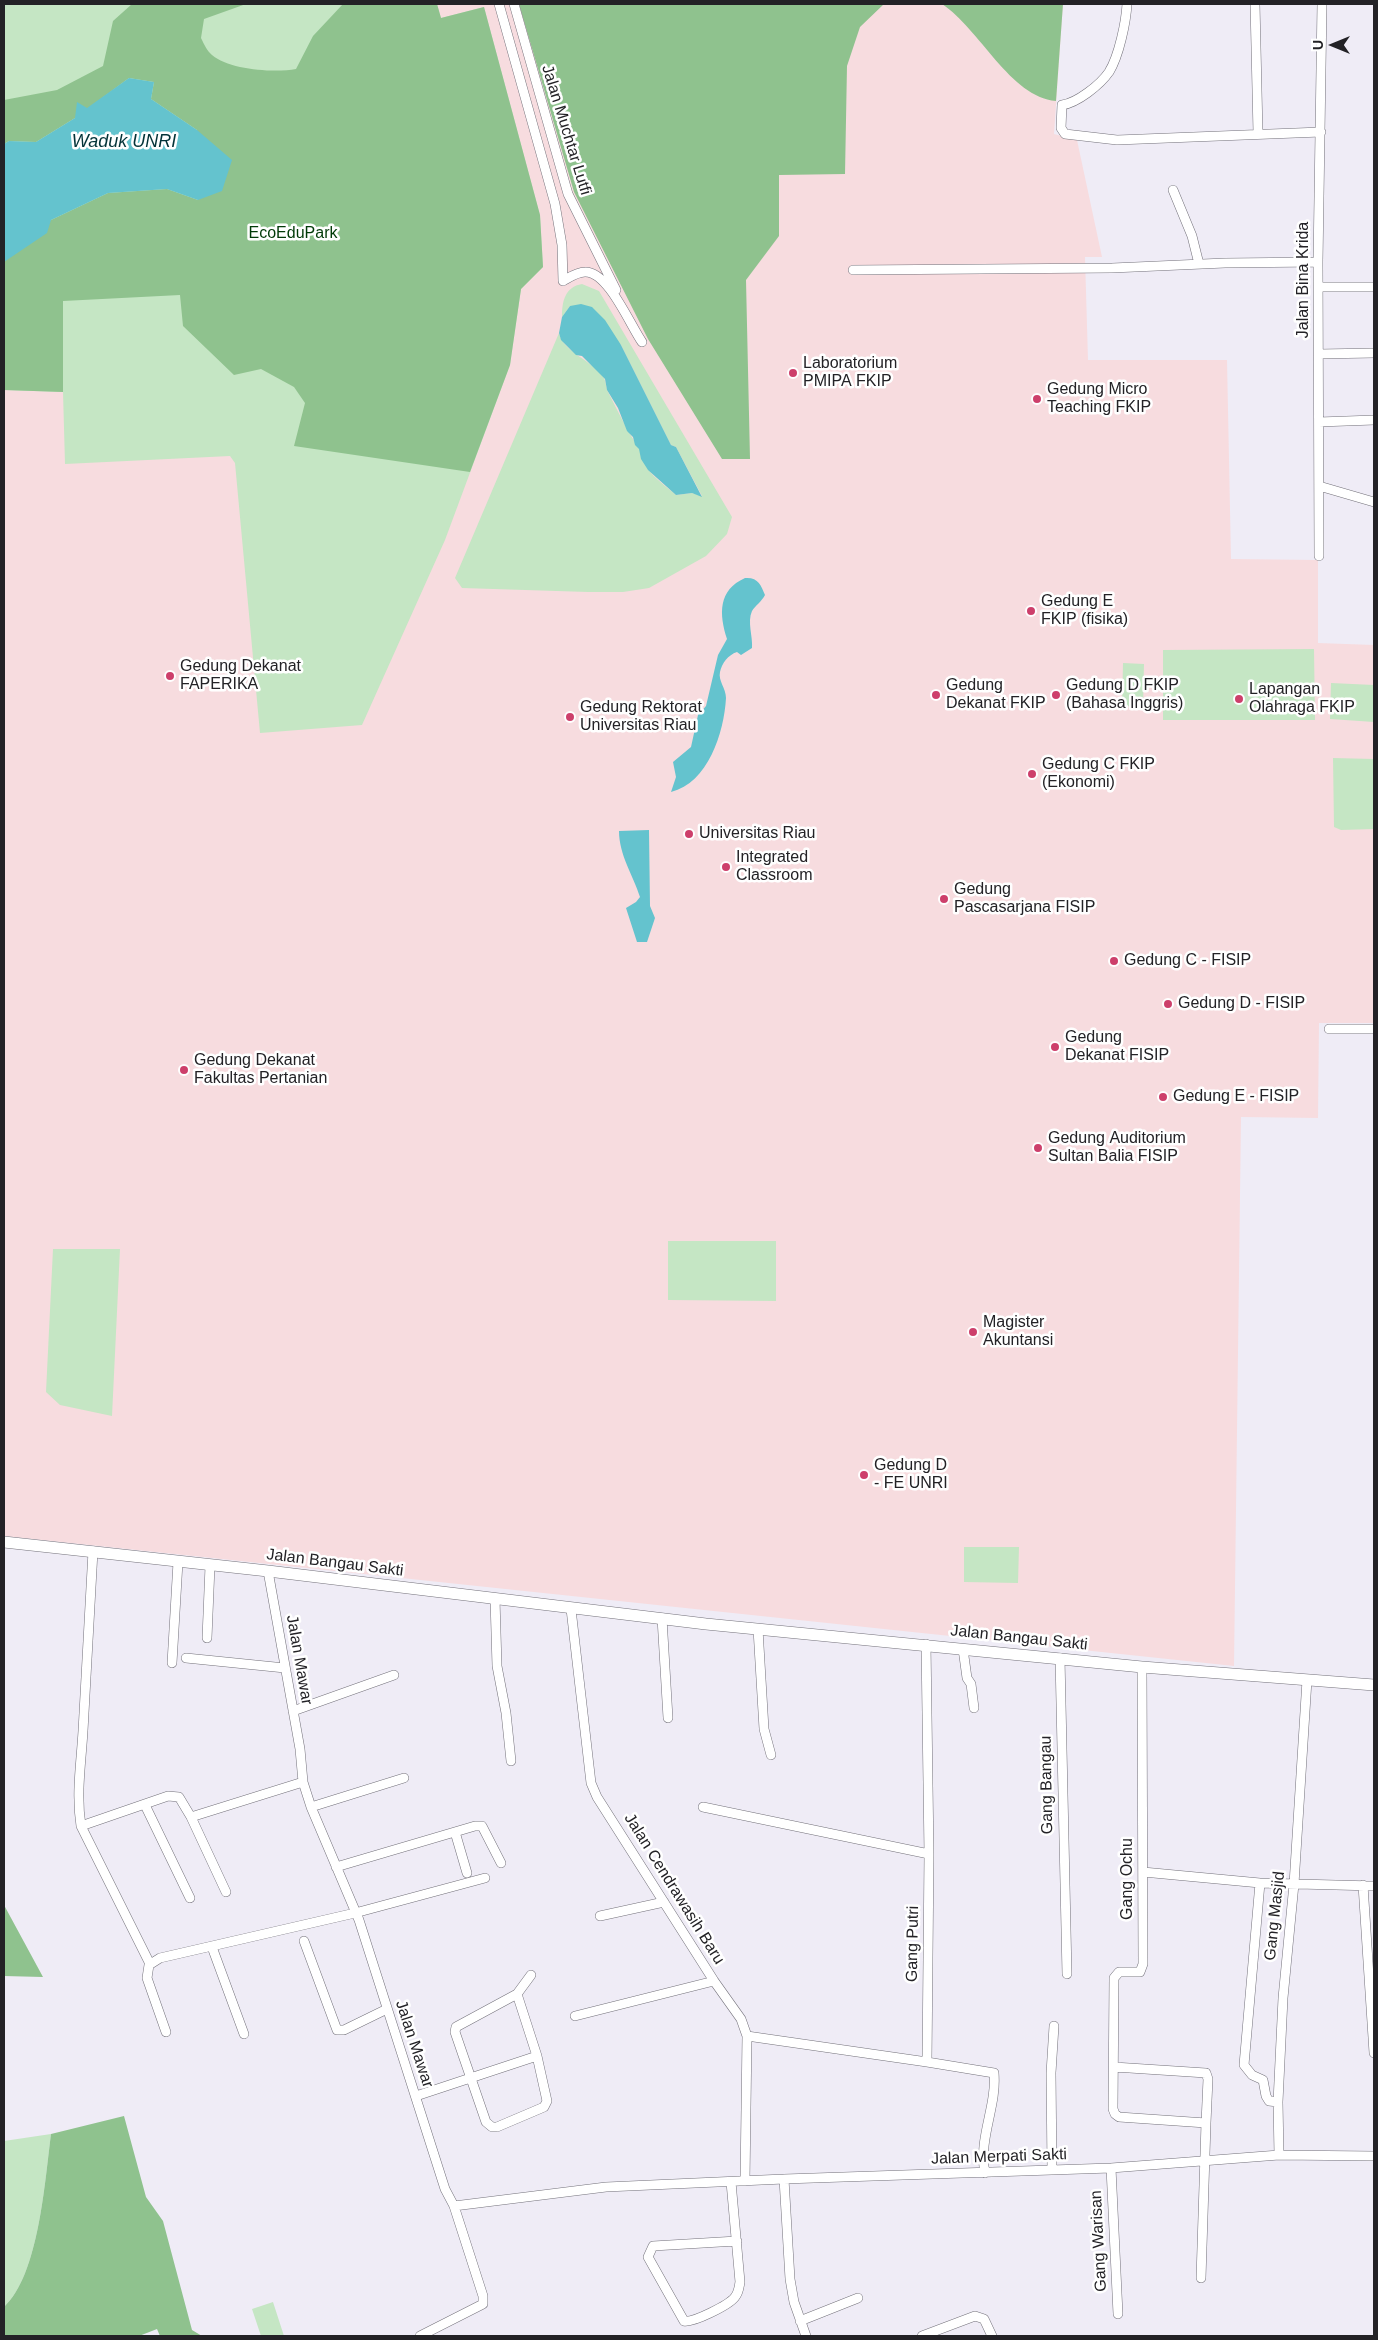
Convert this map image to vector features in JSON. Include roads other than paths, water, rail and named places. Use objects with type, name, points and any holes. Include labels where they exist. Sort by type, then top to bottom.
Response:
[{"type":"street","name":"Jalan Muchtar Lutfi","points":[[499,4],[555,204],[562,245],[564,281],[583,272],[599,276],[611,291],[642,342],[568,194],[514,4]]},
{"type":"street","points":[[1127,4],[1118,48],[1109,72],[1079,100],[1062,105],[1060,128],[1065,134],[1125,140],[1258,133],[1321,132]]},
{"type":"street","points":[[1255,4],[1258,133]]},
{"type":"street","name":"Jalan Bina Krida","points":[[1319,556],[1318,262],[1322,4]]},
{"type":"street","points":[[1173,190],[1192,236],[1198,264]]},
{"type":"street","points":[[853,270],[1112,268],[1318,262]]},
{"type":"street","points":[[1319,287],[1374,287]]},
{"type":"street","points":[[1319,354],[1374,353]]},
{"type":"street","points":[[1319,422],[1374,420]]},
{"type":"street","points":[[1319,486],[1374,502]]},
{"type":"street","points":[[1329,1029],[1374,1029]]},
{"type":"street","name":"Jalan Bangau Sakti","points":[[4,1542],[210,1566],[268,1570],[571,1609],[758,1629],[926,1644],[1142,1667],[1374,1685]]},
{"type":"street","points":[[93,1552],[83,1739],[78,1772],[78,1814],[81,1826],[150,1964],[147,1978],[166,2032]]},
{"type":"street","points":[[172,1663],[178,1562]]},
{"type":"street","points":[[207,1638],[210,1566]]},
{"type":"street","name":"Jalan Mawar","points":[[268,1570],[293,1711],[303,1782],[311,1807],[356,1913],[483,2296],[482,2304],[420,2336]]},
{"type":"street","points":[[495,1599],[497,1666],[506,1713],[511,1761]]},
{"type":"street","name":"Jalan Cendrawasih Baru","points":[[571,1609],[591,1783],[597,1797],[714,1981],[741,2019],[747,2036],[745,2181]]},
{"type":"street","points":[[662,1618],[668,1718]]},
{"type":"street","points":[[758,1629],[764,1729],[771,1755]]},
{"type":"street","name":"Gang Putri","points":[[926,1644],[929,1854],[927,2062]]},
{"type":"street","points":[[963,1649],[974,1708]]},
{"type":"street","points":[[186,1658],[285,1668]]},
{"type":"street","name":"Gang Bangau","points":[[1060,1658],[1067,1974]]},
{"type":"street","name":"Gang Ochu","points":[[1114,2067],[1114,1978],[1119,1972],[1140,1972],[1143,1964],[1142,1667]]},
{"type":"street","points":[[293,1711],[394,1675]]},
{"type":"street","name":"Gang Masjid","points":[[1279,2155],[1278,2102],[1286,1944],[1294,1884],[1307,1680]]},
{"type":"street","points":[[311,1807],[404,1778]]},
{"type":"street","points":[[191,1817],[303,1782]]},
{"type":"street","points":[[81,1826],[168,1796],[176,1795],[184,1802],[226,1892]]},
{"type":"street","points":[[144,1805],[190,1898]]},
{"type":"street","points":[[703,1807],[929,1854]]},
{"type":"street","points":[[336,1866],[482,1826],[501,1863]]},
{"type":"street","points":[[455,1832],[467,1873]]},
{"type":"street","points":[[1143,1872],[1260,1883],[1374,1886]]},
{"type":"street","points":[[150,1964],[160,1958],[356,1913],[485,1878]]},
{"type":"street","points":[[1260,1883],[1244,2065],[1252,2075],[1263,2080],[1266,2096],[1269,2101],[1278,2102]]},
{"type":"street","points":[[1363,1885],[1374,2053]]},
{"type":"street","points":[[600,1916],[664,1902]]},
{"type":"street","points":[[304,1941],[337,2030],[344,2030],[388,2009]]},
{"type":"street","points":[[212,1947],[244,2034]]},
{"type":"street","points":[[516,1994],[537,2056],[546,2104],[497,2127],[492,2127],[486,2122],[470,2079],[456,2027],[516,1994],[530,1975]]},
{"type":"street","points":[[575,2016],[714,1981]]},
{"type":"street","points":[[1052,2170],[1050,2073],[1054,2026]]},
{"type":"street","points":[[747,2036],[994,2073],[994,2089],[982,2148],[985,2173]]},
{"type":"street","points":[[416,2096],[537,2056]]},
{"type":"street","points":[[1201,2278],[1208,2079],[1206,2073],[1114,2067],[1115,2114],[1119,2117],[1206,2123]]},
{"type":"street","name":"Jalan Merpati Sakti","points":[[784,2179],[1111,2168],[1279,2155],[1374,2156]]},
{"type":"street","name":"Gang Warisan","points":[[1111,2168],[1118,2314]]},
{"type":"street","points":[[454,2206],[606,2188],[784,2179],[790,2279],[794,2302],[806,2336]]},
{"type":"street","points":[[731,2182],[740,2282],[734,2299],[690,2322],[684,2321],[648,2257],[653,2246],[736,2241]]},
{"type":"street","points":[[800,2320],[858,2298]]},
{"type":"street","points":[[922,2336],[964,2319],[981,2317],[987,2324],[992,2336]]},
{"type":"water","name":"Waduk UNRI","points":[[129,78],[154,82],[151,99],[197,130],[232,160],[222,191],[198,200],[167,189],[108,193],[51,220],[47,233],[4,262],[4,144],[9,141],[36,142],[75,118],[77,102],[87,108]]},
{"type":"water","points":[[581,304],[592,307],[605,320],[621,345],[671,445],[676,447],[702,497],[692,493],[676,495],[648,470],[641,459],[639,449],[635,445],[633,437],[627,431],[618,408],[607,390],[605,379],[582,356],[576,355],[561,340],[559,333],[562,317],[570,306]]},
{"type":"water","points":[[745,578],[756,580],[765,595],[753,609],[751,615],[752,648],[741,655],[737,652],[728,657],[721,669],[721,682],[726,698],[725,712],[712,755],[695,778],[684,787],[671,792],[676,777],[673,762],[691,747],[698,715],[706,706],[718,655],[727,639],[722,612],[725,596],[736,583]]},
{"type":"water","points":[[649,830],[650,906],[655,918],[647,942],[637,942],[626,908],[640,897],[621,848],[619,831]]},
{"type":"place","name":"Laboratorium PMIPA FKIP","points":[[793,373]]},
{"type":"place","name":"Gedung Micro Teaching FKIP","points":[[1037,399]]},
{"type":"place","name":"Gedung E FKIP (fisika)","points":[[1031,611]]},
{"type":"place","name":"Gedung Dekanat FAPERIKA","points":[[170,676]]},
{"type":"place","name":"Gedung Dekanat FKIP","points":[[936,695]]},
{"type":"place","name":"Gedung D FKIP (Bahasa Inggris)","points":[[1056,695]]},
{"type":"place","name":"Lapangan Olahraga FKIP","points":[[1239,699]]},
{"type":"place","name":"Gedung Rektorat Universitas Riau","points":[[570,717]]},
{"type":"place","name":"Gedung C FKIP (Ekonomi)","points":[[1032,774]]},
{"type":"place","name":"Universitas Riau","points":[[689,834]]},
{"type":"place","name":"Integrated Classroom","points":[[726,867]]},
{"type":"place","name":"Gedung Pascasarjana FISIP","points":[[944,899]]},
{"type":"place","name":"Gedung C - FISIP","points":[[1114,961]]},
{"type":"place","name":"Gedung D - FISIP","points":[[1168,1004]]},
{"type":"place","name":"Gedung Dekanat FISIP","points":[[1055,1047]]},
{"type":"place","name":"Gedung Dekanat Fakultas Pertanian","points":[[184,1070]]},
{"type":"place","name":"Gedung E - FISIP","points":[[1163,1097]]},
{"type":"place","name":"Gedung Auditorium Sultan Balia FISIP","points":[[1038,1148]]},
{"type":"place","name":"Magister Akuntansi","points":[[973,1332]]},
{"type":"place","name":"Gedung D - FE UNRI","points":[[864,1475]]},
{"type":"park label","name":"EcoEduPark","points":[[293,234]]}]
